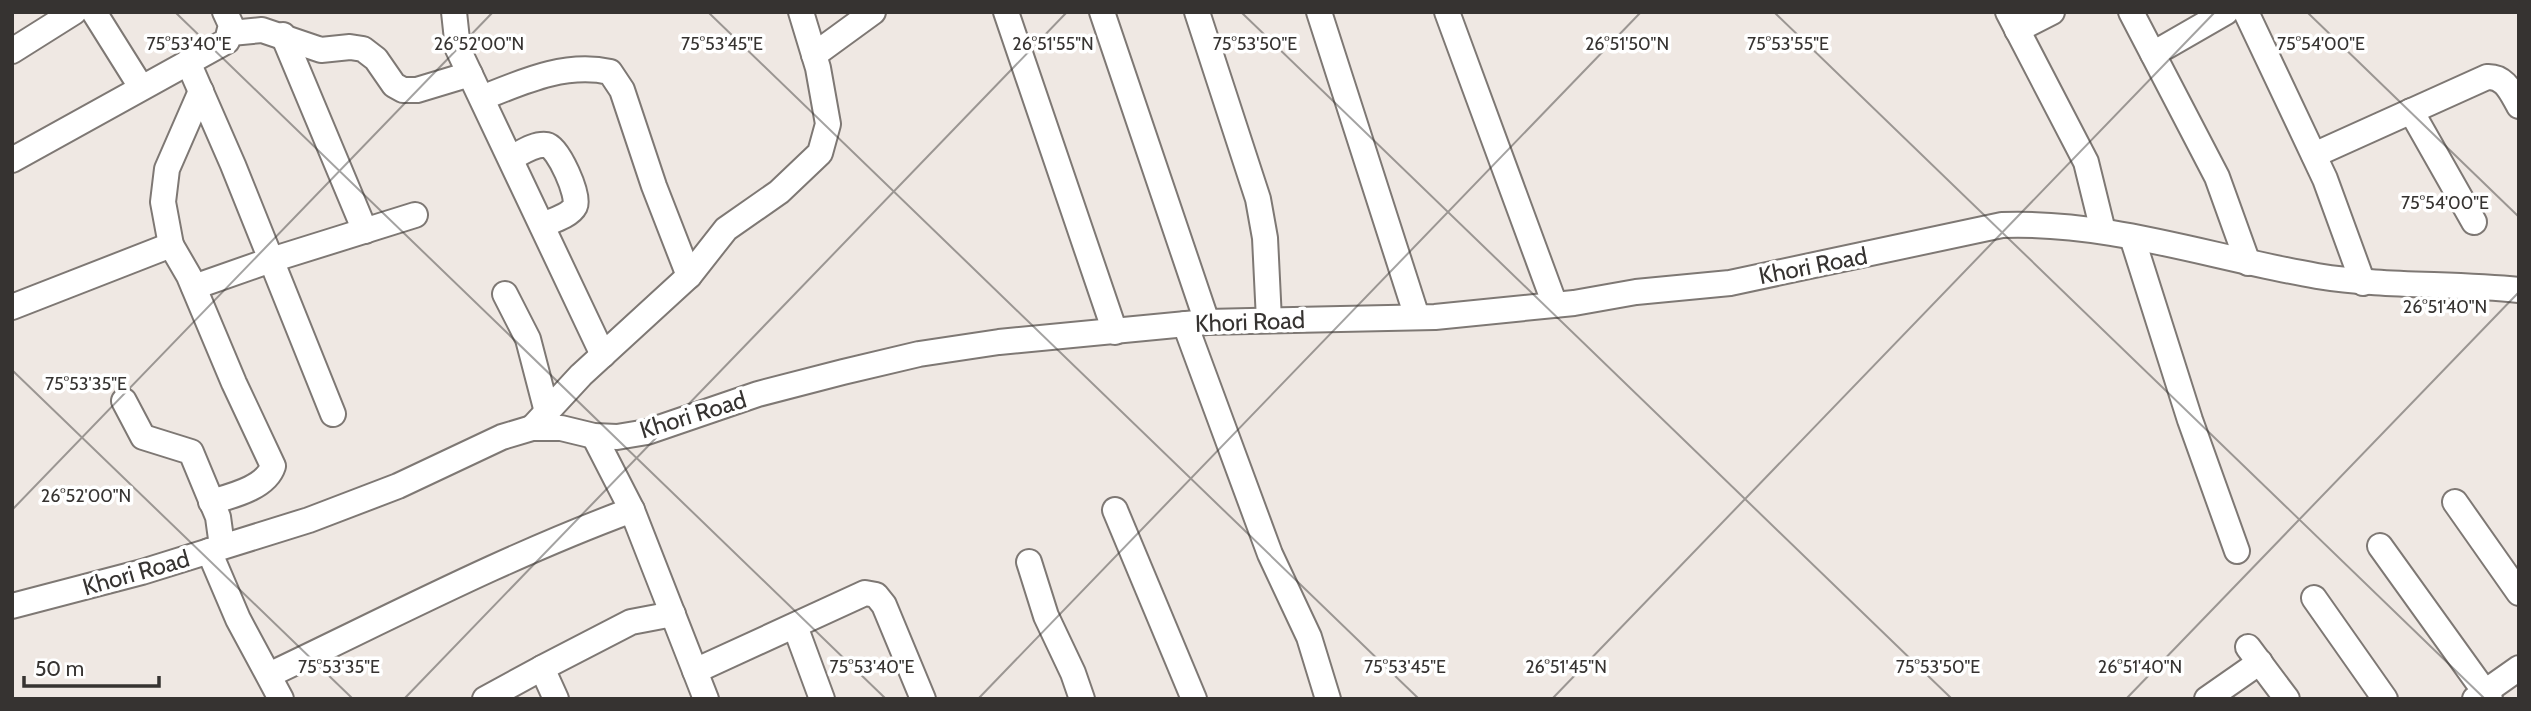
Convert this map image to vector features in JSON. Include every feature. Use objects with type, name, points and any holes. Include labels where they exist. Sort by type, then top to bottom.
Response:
[{"type":"street","points":[[12,51],[74,12]]},
{"type":"street","points":[[94,12],[141,87]]},
{"type":"street","points":[[454,12],[458,49],[603,355]]},
{"type":"street","points":[[539,420],[603,355],[689,276],[726,229],[779,192],[820,153],[828,124],[814,55],[801,12]]},
{"type":"street","points":[[814,55],[873,12]]},
{"type":"street","points":[[1006,12],[1115,332]]},
{"type":"street","points":[[1102,12],[1196,323],[1270,554],[1309,637],[1328,699]]},
{"type":"street","points":[[1197,12],[1258,199],[1265,238],[1269,320]]},
{"type":"street","points":[[1319,12],[1417,317]]},
{"type":"street","points":[[1447,12],[1555,305]]},
{"type":"street","points":[[2052,12],[2013,21],[2086,162],[2103,230]]},
{"type":"street","points":[[2131,12],[2217,177],[2248,263]]},
{"type":"street","points":[[2153,54],[2226,12]]},
{"type":"street","points":[[2246,12],[2314,155],[2363,283]]},
{"type":"street","points":[[12,160],[227,41],[228,22],[283,35],[321,50],[350,47],[363,49],[376,59],[394,85],[403,90],[417,90],[470,74]]},
{"type":"street","points":[[283,35],[365,231]]},
{"type":"street","points":[[188,62],[333,414]]},
{"type":"street","points":[[482,98],[547,74],[569,70],[610,72],[622,90],[654,186],[689,276]]},
{"type":"street","points":[[2314,155],[2487,76],[2504,81],[2519,106]]},
{"type":"street","points":[[201,91],[167,169],[163,202],[171,245],[194,288],[273,466],[270,474],[260,483],[211,502]]},
{"type":"street","points":[[2411,111],[2474,222]]},
{"type":"street","points":[[511,158],[545,144],[553,147],[558,155],[576,197],[576,205],[571,211],[542,225]]},
{"type":"street","points":[[194,288],[271,260],[415,215]]},
{"type":"street","name":"Khori Road","points":[[12,606],[86,588],[309,520],[373,496],[539,420],[594,436],[648,432],[758,394],[919,354],[999,342],[1196,323],[1417,317],[1555,305],[1636,292],[1742,280],[2003,225],[2032,224],[2103,230],[2248,263],[2363,283],[2429,283],[2519,290]]},
{"type":"street","points":[[2132,237],[2190,420],[2237,551]]},
{"type":"street","points":[[12,307],[171,245]]},
{"type":"street","points":[[505,294],[528,339],[539,420]]},
{"type":"street","points":[[124,401],[143,437],[191,452],[218,517],[216,548],[238,619],[281,699]]},
{"type":"street","points":[[594,436],[632,510],[706,699]]},
{"type":"street","points":[[2455,502],[2519,593]]},
{"type":"street","points":[[269,675],[384,617],[549,543],[632,510]]},
{"type":"street","points":[[1115,510],[1194,699]]},
{"type":"street","points":[[2381,546],[2483,697],[2519,668]]},
{"type":"street","points":[[1029,562],[1046,616],[1082,699]]},
{"type":"street","points":[[695,671],[865,593],[876,595],[884,605],[923,699]]},
{"type":"street","points":[[2314,598],[2385,699]]},
{"type":"street","points":[[485,699],[631,622],[673,614]]},
{"type":"street","points":[[795,626],[822,699]]},
{"type":"street","points":[[2207,699],[2254,655],[2287,699]]},
{"type":"street","points":[[542,668],[556,699]]}]
